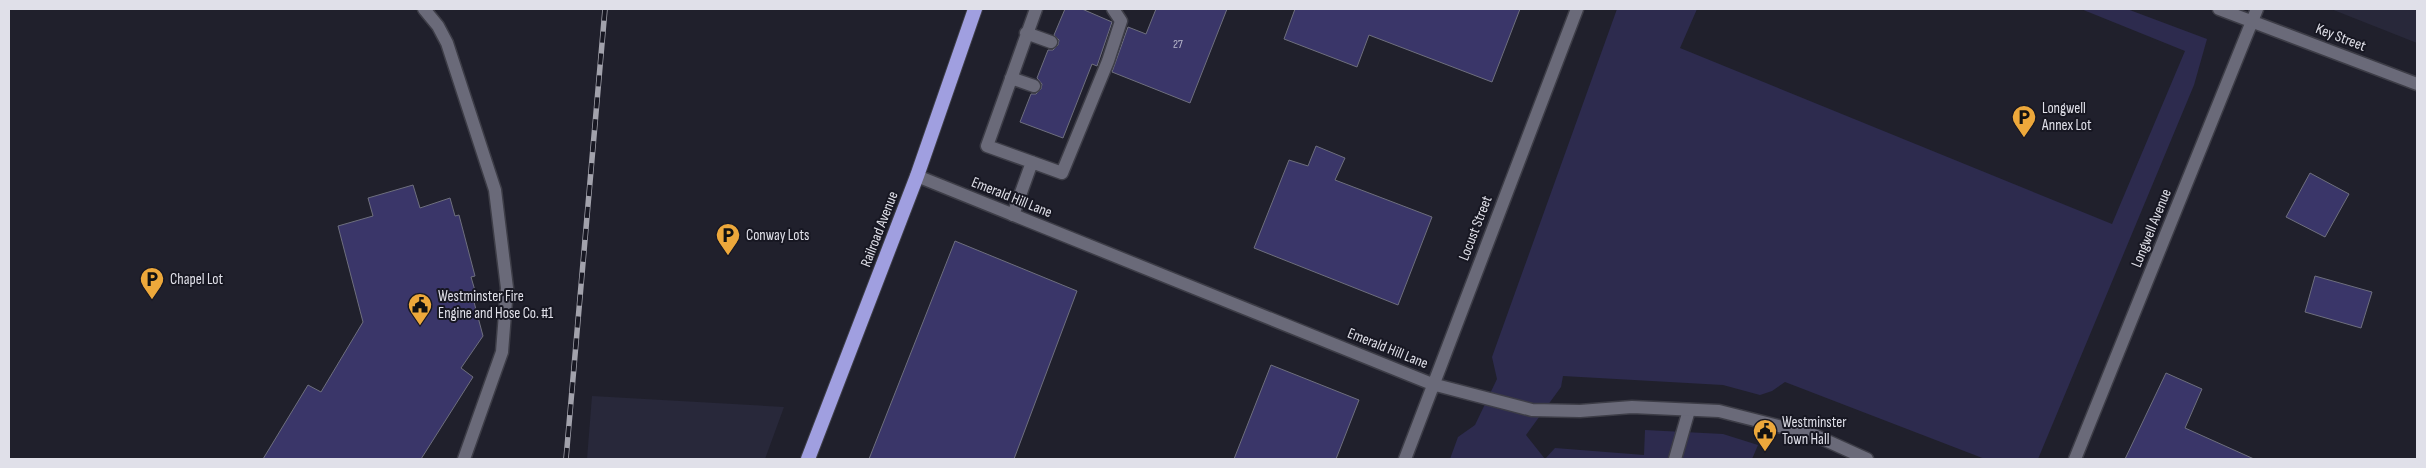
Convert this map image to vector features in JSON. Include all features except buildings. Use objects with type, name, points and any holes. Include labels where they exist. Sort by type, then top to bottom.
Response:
[{"type":"highway","name":"Railroad Avenue","points":[[808,459],[917,176],[975,9]]},
{"type":"street","points":[[424,9],[447,43],[495,190],[507,288],[502,352],[464,459]]},
{"type":"street","points":[[1032,10],[1026,33],[987,146],[1062,173],[1108,61],[1121,21],[1113,9]]},
{"type":"street","name":"Locust Street","points":[[1405,459],[1432,384],[1577,9]]},
{"type":"street","name":"Key Street","points":[[2219,9],[2255,15],[2417,84]]},
{"type":"street","name":"Longwell Avenue","points":[[2075,459],[2255,15]]},
{"type":"street","points":[[1026,33],[1051,42]]},
{"type":"street","points":[[1095,56],[1108,61]]},
{"type":"street","points":[[1011,78],[1034,86]]},
{"type":"street","points":[[1077,102],[1090,107]]},
{"type":"street","points":[[1013,215],[1032,162]]},
{"type":"street","name":"Emerald Hill Lane","points":[[917,176],[1432,384],[1532,410],[1632,408],[1719,411],[1764,420],[1814,434],[1867,459]]},
{"type":"street","points":[[1675,459],[1689,410]]},
{"type":"shaded area","points":[[1617,9],[1697,9],[1680,48],[2112,224],[2185,51],[2081,9],[2127,9],[2207,39],[2194,85],[2038,459],[1985,459],[1785,382],[1772,391],[1760,395],[1723,385],[1563,376],[1561,387],[1526,435],[1545,459],[1450,459],[1458,437],[1475,425],[1497,379],[1492,357]]},
{"type":"shaded area","points":[[2331,9],[2417,9],[2417,43]]},
{"type":"shaded area","points":[[592,396],[784,407],[765,459],[587,459]]},
{"type":"shaded area","points":[[1645,430],[1723,434],[1758,445],[1752,459],[1545,459],[1555,448],[1644,455]]},
{"type":"railway","points":[[566,459],[605,9]]},
{"type":"place","name":"Longwell Annex Lot","points":[[2024,138]]},
{"type":"place","name":"Conway Lots","points":[[728,256]]},
{"type":"place","name":"Chapel Lot","points":[[152,300]]},
{"type":"place","name":"Westminster Fire Engine and Hose Co. #1","points":[[420,326]]},
{"type":"place","name":"Westminster Town Hall","points":[[1765,452]]}]
